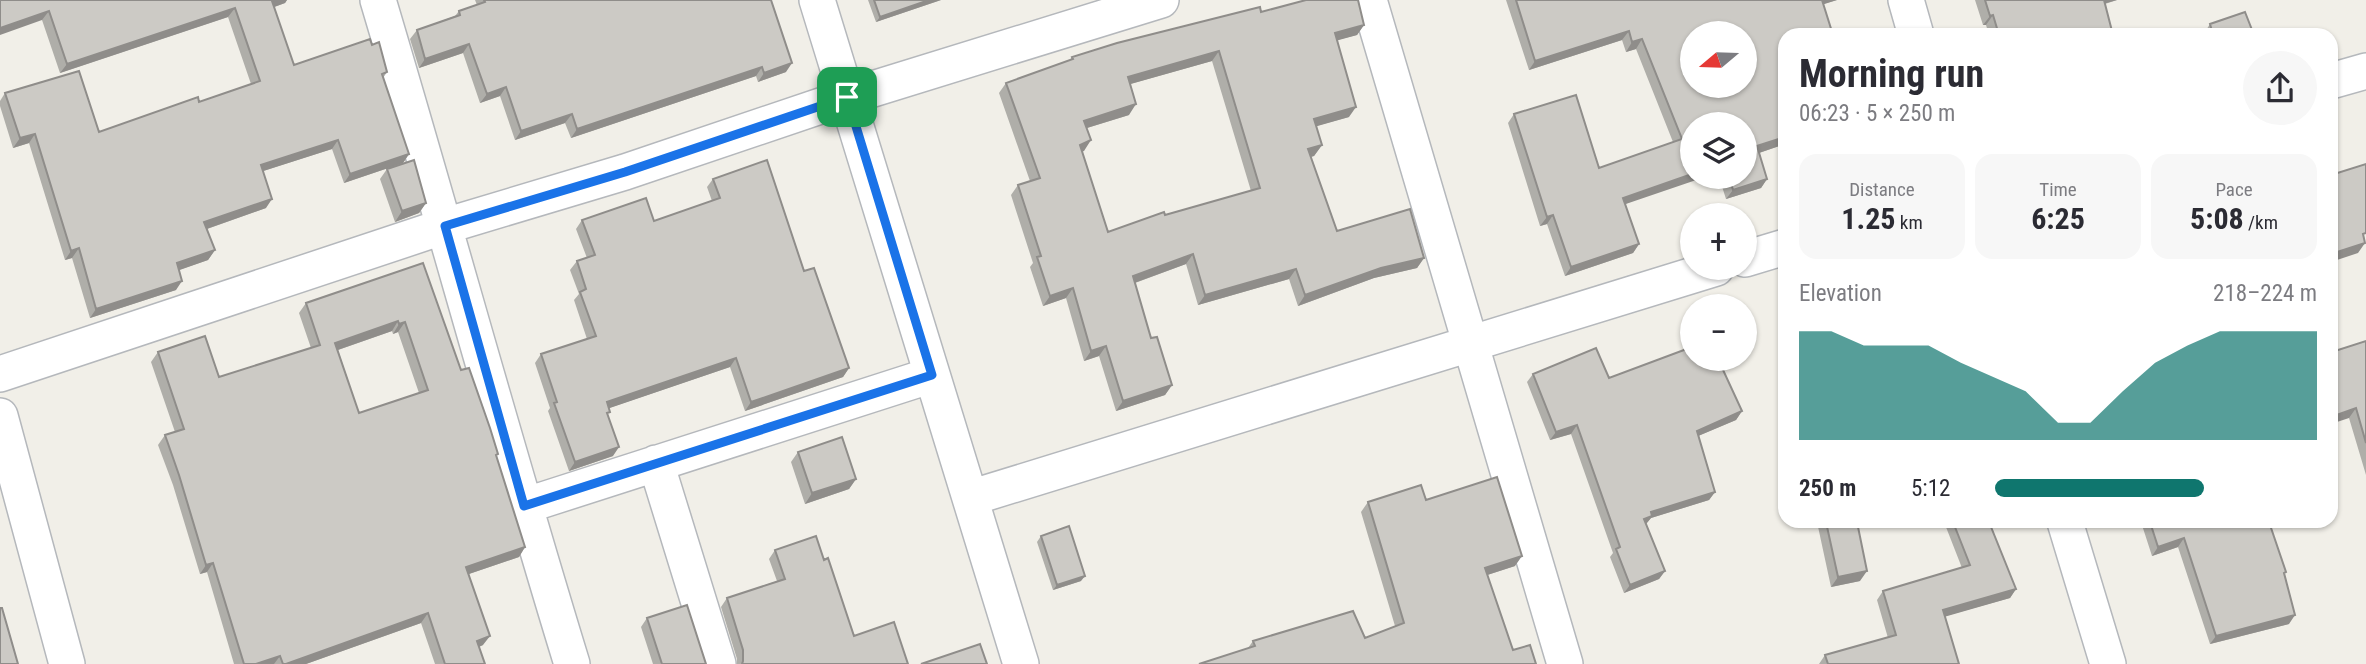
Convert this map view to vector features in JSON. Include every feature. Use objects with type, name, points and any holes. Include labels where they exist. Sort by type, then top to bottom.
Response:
[{"type":"street","points":[[378,0],[572,664]]},
{"type":"street","points":[[817,0],[1021,664]]},
{"type":"street","points":[[0,374],[445,226],[625,172],[847,97],[1161,0]]},
{"type":"street","points":[[1369,0],[1565,664]]},
{"type":"street","points":[[1906,0],[1914,28]]},
{"type":"street","points":[[2338,79],[2366,71]]},
{"type":"street","points":[[1757,255],[1778,249]]},
{"type":"street","points":[[971,498],[1680,279]]},
{"type":"street","points":[[524,506],[932,375]]},
{"type":"street","points":[[0,416],[66,664]]},
{"type":"street","points":[[656,463],[718,664]]},
{"type":"street","points":[[2067,528],[2108,664]]},
{"type":"building","points":[[0,0],[274,0],[272,1],[294,65],[370,39],[372,45],[379,42],[387,72],[382,74],[409,154],[350,174],[338,140],[261,165],[272,199],[204,222],[215,250],[177,263],[182,281],[96,309],[79,248],[71,251],[35,134],[20,138],[5,93],[79,71],[99,132],[198,97],[199,102],[260,81],[235,8],[67,64],[49,11],[0,28]]},
{"type":"building","points":[[484,0],[771,0],[792,63],[764,73],[762,67],[577,129],[572,114],[521,131],[506,87],[487,94],[469,44],[425,59],[417,30],[460,15],[459,11],[485,2]]},
{"type":"building","points":[[874,0],[929,0],[880,17]]},
{"type":"building","points":[[1306,0],[1358,0],[1364,25],[1335,33],[1356,107],[1314,119],[1322,145],[1308,149],[1337,231],[1410,209],[1424,258],[1381,268],[1305,295],[1296,269],[1205,295],[1193,254],[1133,276],[1151,338],[1157,337],[1172,385],[1123,401],[1106,346],[1091,351],[1073,288],[1050,296],[1037,257],[1041,256],[1018,185],[1040,178],[1006,83],[1117,43],[1260,7],[1261,12]],"holes":[[[1219,51],[1260,188],[1165,215],[1164,212],[1108,232],[1080,145],[1091,140],[1084,121],[1136,104],[1128,77]]]},
{"type":"building","points":[[1516,0],[1822,0],[1831,28],[1778,28],[1778,139],[1757,146],[1757,112],[1680,112],[1680,134],[1642,39],[1632,42],[1629,31],[1535,61]]},
{"type":"building","points":[[1985,0],[2104,0],[2111,28],[1997,28],[1993,15],[1990,16]]},
{"type":"building","points":[[2245,12],[2251,28],[2211,28],[2210,24]]},
{"type":"building","points":[[1576,95],[1599,168],[1680,140],[1680,178],[1623,198],[1639,244],[1571,267],[1553,215],[1547,217],[1514,114]]},
{"type":"building","points":[[1757,146],[1767,179],[1757,182]]},
{"type":"building","points":[[414,160],[426,203],[402,211],[387,169]]},
{"type":"building","points":[[767,160],[804,271],[814,268],[849,368],[751,402],[736,358],[607,402],[610,412],[607,413],[619,447],[575,462],[554,403],[557,402],[541,354],[596,336],[580,292],[586,289],[577,261],[595,255],[582,220],[646,198],[654,221],[720,198],[713,179]]},
{"type":"building","points":[[2366,164],[2366,233],[2363,234],[2365,243],[2338,252],[2338,173]]},
{"type":"building","points":[[423,263],[461,370],[469,368],[490,428],[525,547],[466,567],[490,636],[477,641],[485,664],[445,664],[428,613],[286,664],[283,664],[280,656],[256,664],[244,664],[213,563],[206,565],[165,435],[184,429],[158,352],[205,336],[219,377],[320,345],[306,303]],"holes":[[[398,321],[399,324],[405,322],[428,390],[359,413],[335,343]]]},
{"type":"building","points":[[2366,341],[2366,443],[2356,408],[2338,414],[2338,350]]},
{"type":"building","points":[[1596,348],[1609,378],[1680,351],[1680,371],[1724,371],[1742,411],[1697,431],[1715,492],[1651,512],[1652,516],[1644,519],[1665,571],[1630,585],[1616,549],[1620,547],[1577,425],[1556,432],[1533,374]]},
{"type":"building","points":[[842,437],[856,479],[812,493],[798,452]]},
{"type":"building","points":[[1497,477],[1522,556],[1485,568],[1513,650],[1530,645],[1536,664],[1199,664],[1255,646],[1253,641],[1353,611],[1365,638],[1404,623],[1368,502],[1421,485],[1426,500]]},
{"type":"building","points":[[1069,526],[1085,576],[1057,585],[1041,536]]},
{"type":"building","points":[[1827,528],[1858,528],[1867,571],[1838,577]]},
{"type":"building","points":[[1955,528],[1991,528],[2016,589],[1943,610],[1959,664],[1828,664],[1825,655],[1896,635],[1883,591],[1970,565]]},
{"type":"building","points":[[2152,528],[2271,528],[2286,572],[2284,573],[2295,615],[2216,636],[2184,538],[2158,547]]},
{"type":"building","points":[[816,536],[824,560],[828,558],[854,636],[894,622],[908,664],[742,664],[743,650],[727,598],[785,579],[775,550]]},
{"type":"building","points":[[687,605],[706,664],[662,664],[647,618]]},
{"type":"building","points":[[2,608],[18,664],[0,664]]},
{"type":"building","points":[[980,644],[987,664],[921,664]]},
{"type":"route","points":[[847,97],[932,375],[524,506],[445,226],[625,172],[847,97]]}]
